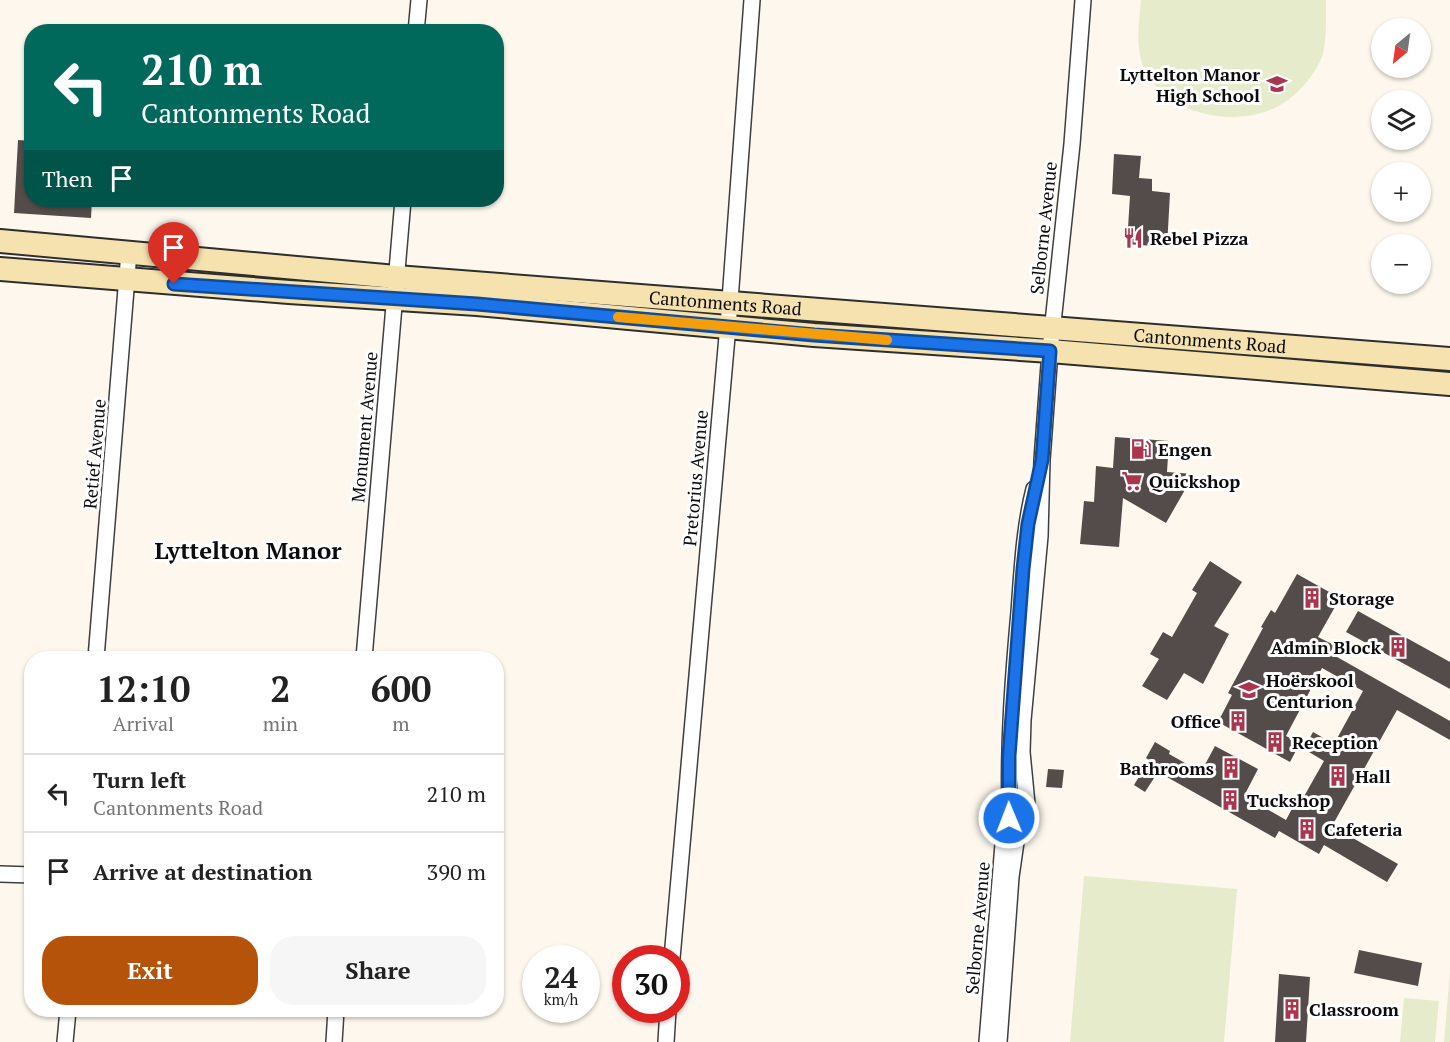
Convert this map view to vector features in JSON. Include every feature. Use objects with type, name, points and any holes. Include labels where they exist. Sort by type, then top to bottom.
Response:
[{"type":"main road","name":"Cantonments Road","points":[[0,241],[129,252],[395,288],[814,335],[1050,351],[1450,384]]},
{"type":"main road","name":"Cantonments Road","points":[[0,269],[289,292],[395,288],[730,302],[1450,359]]},
{"type":"street","points":[[417,24],[419,0]]},
{"type":"street","name":"Pretorius Avenue","points":[[673,945],[728,326],[752,0]]},
{"type":"street","name":"Selborne Avenue","points":[[1027,804],[1022,752],[1036,510],[1052,328],[1072,144],[1083,0]]},
{"type":"street","name":"Monument Avenue","points":[[365,651],[402,207]]},
{"type":"street","name":"Retief Avenue","points":[[97,651],[129,252]]},
{"type":"street","name":"Selborne Avenue","points":[[987,1042],[1003,844],[1010,814],[1009,756],[1013,682],[1024,559],[1036,510]]},
{"type":"street","points":[[1020,802],[1027,804],[1033,812],[1033,818],[1024,826],[1013,823],[1010,814],[1014,804],[1020,802]]},
{"type":"street","name":"Selborne Avenue","points":[[999,1042],[1011,877],[1016,842],[1024,826]]},
{"type":"street","points":[[0,874],[24,875]]},
{"type":"street","points":[[65,1042],[67,1017]]},
{"type":"street","points":[[334,1042],[336,1017]]},
{"type":"street","points":[[666,1042],[667,1023]]},
{"type":"green space","points":[[1141,0],[1326,0],[1323,54],[1313,74],[1302,87],[1275,108],[1239,117],[1201,113],[1167,96],[1154,84],[1144,68],[1139,43]]},
{"type":"green space","points":[[1084,876],[1237,889],[1224,1042],[1070,1042]]},
{"type":"green space","points":[[1450,972],[1450,1042],[1444,1042]]},
{"type":"green space","points":[[1404,998],[1439,1001],[1435,1042],[1400,1042]]},
{"type":"building","points":[[18,140],[24,140],[24,207],[92,207],[91,218],[14,213]]},
{"type":"building","points":[[1114,154],[1141,156],[1139,178],[1152,179],[1152,191],[1170,193],[1167,247],[1127,244],[1130,196],[1112,194]]},
{"type":"building","points":[[1115,437],[1169,441],[1167,472],[1194,474],[1166,523],[1123,498],[1119,547],[1080,544],[1084,501],[1094,502],[1096,466],[1113,468]]},
{"type":"building","points":[[1210,561],[1242,582],[1214,626],[1229,634],[1203,684],[1184,673],[1167,700],[1142,686],[1159,659],[1150,654],[1163,632],[1172,637],[1197,593],[1192,590]]},
{"type":"building","points":[[1297,574],[1340,598],[1318,637],[1334,645],[1330,653],[1450,721],[1450,740],[1397,710],[1332,826],[1398,864],[1387,882],[1324,845],[1319,854],[1279,831],[1275,838],[1158,772],[1145,792],[1134,785],[1149,760],[1146,758],[1155,742],[1170,751],[1169,754],[1201,772],[1215,746],[1258,769],[1244,796],[1286,820],[1294,805],[1298,807],[1324,761],[1304,749],[1313,732],[1334,744],[1363,691],[1322,668],[1286,736],[1300,743],[1290,762],[1218,722],[1232,695],[1228,693],[1263,628],[1261,627],[1271,610],[1275,613]]},
{"type":"building","name":"Admin Block","points":[[1358,611],[1450,662],[1450,689],[1346,632]]},
{"type":"building","points":[[1048,769],[1064,770],[1062,788],[1046,787]]},
{"type":"building","name":"Classroom","points":[[1359,950],[1422,963],[1418,986],[1354,973]]},
{"type":"building","name":"Classroom","points":[[1279,974],[1310,977],[1306,1042],[1275,1042]]},
{"type":"slow traffic","points":[[618,317],[887,340]]},
{"type":"place","name":"Lyttelton Manor High School","points":[[1277,84]]},
{"type":"place","name":"Rebel Pizza","points":[[1133,238]]},
{"type":"place","name":"Engen","points":[[1141,449]]},
{"type":"place","name":"Quickshop","points":[[1132,481]]},
{"type":"place","name":"Storage","points":[[1312,598]]},
{"type":"place","name":"Admin Block","points":[[1398,647]]},
{"type":"place","name":"Hoërskool Centurion","points":[[1249,690]]},
{"type":"place","name":"Office","points":[[1238,721]]},
{"type":"place","name":"Reception","points":[[1275,742]]},
{"type":"place","name":"Bathrooms","points":[[1231,768]]},
{"type":"place","name":"Hall","points":[[1338,776]]},
{"type":"place","name":"Tuckshop","points":[[1230,800]]},
{"type":"place","name":"Cafeteria","points":[[1307,829]]},
{"type":"place","name":"Classroom","points":[[1292,1009]]},
{"type":"district","name":"Lyttelton Manor","points":[[248,550]]},
{"type":"route","points":[[174,284],[477,304],[814,335],[1050,351],[1042,460],[1028,524],[1013,682],[1009,756],[1009,818]]}]
